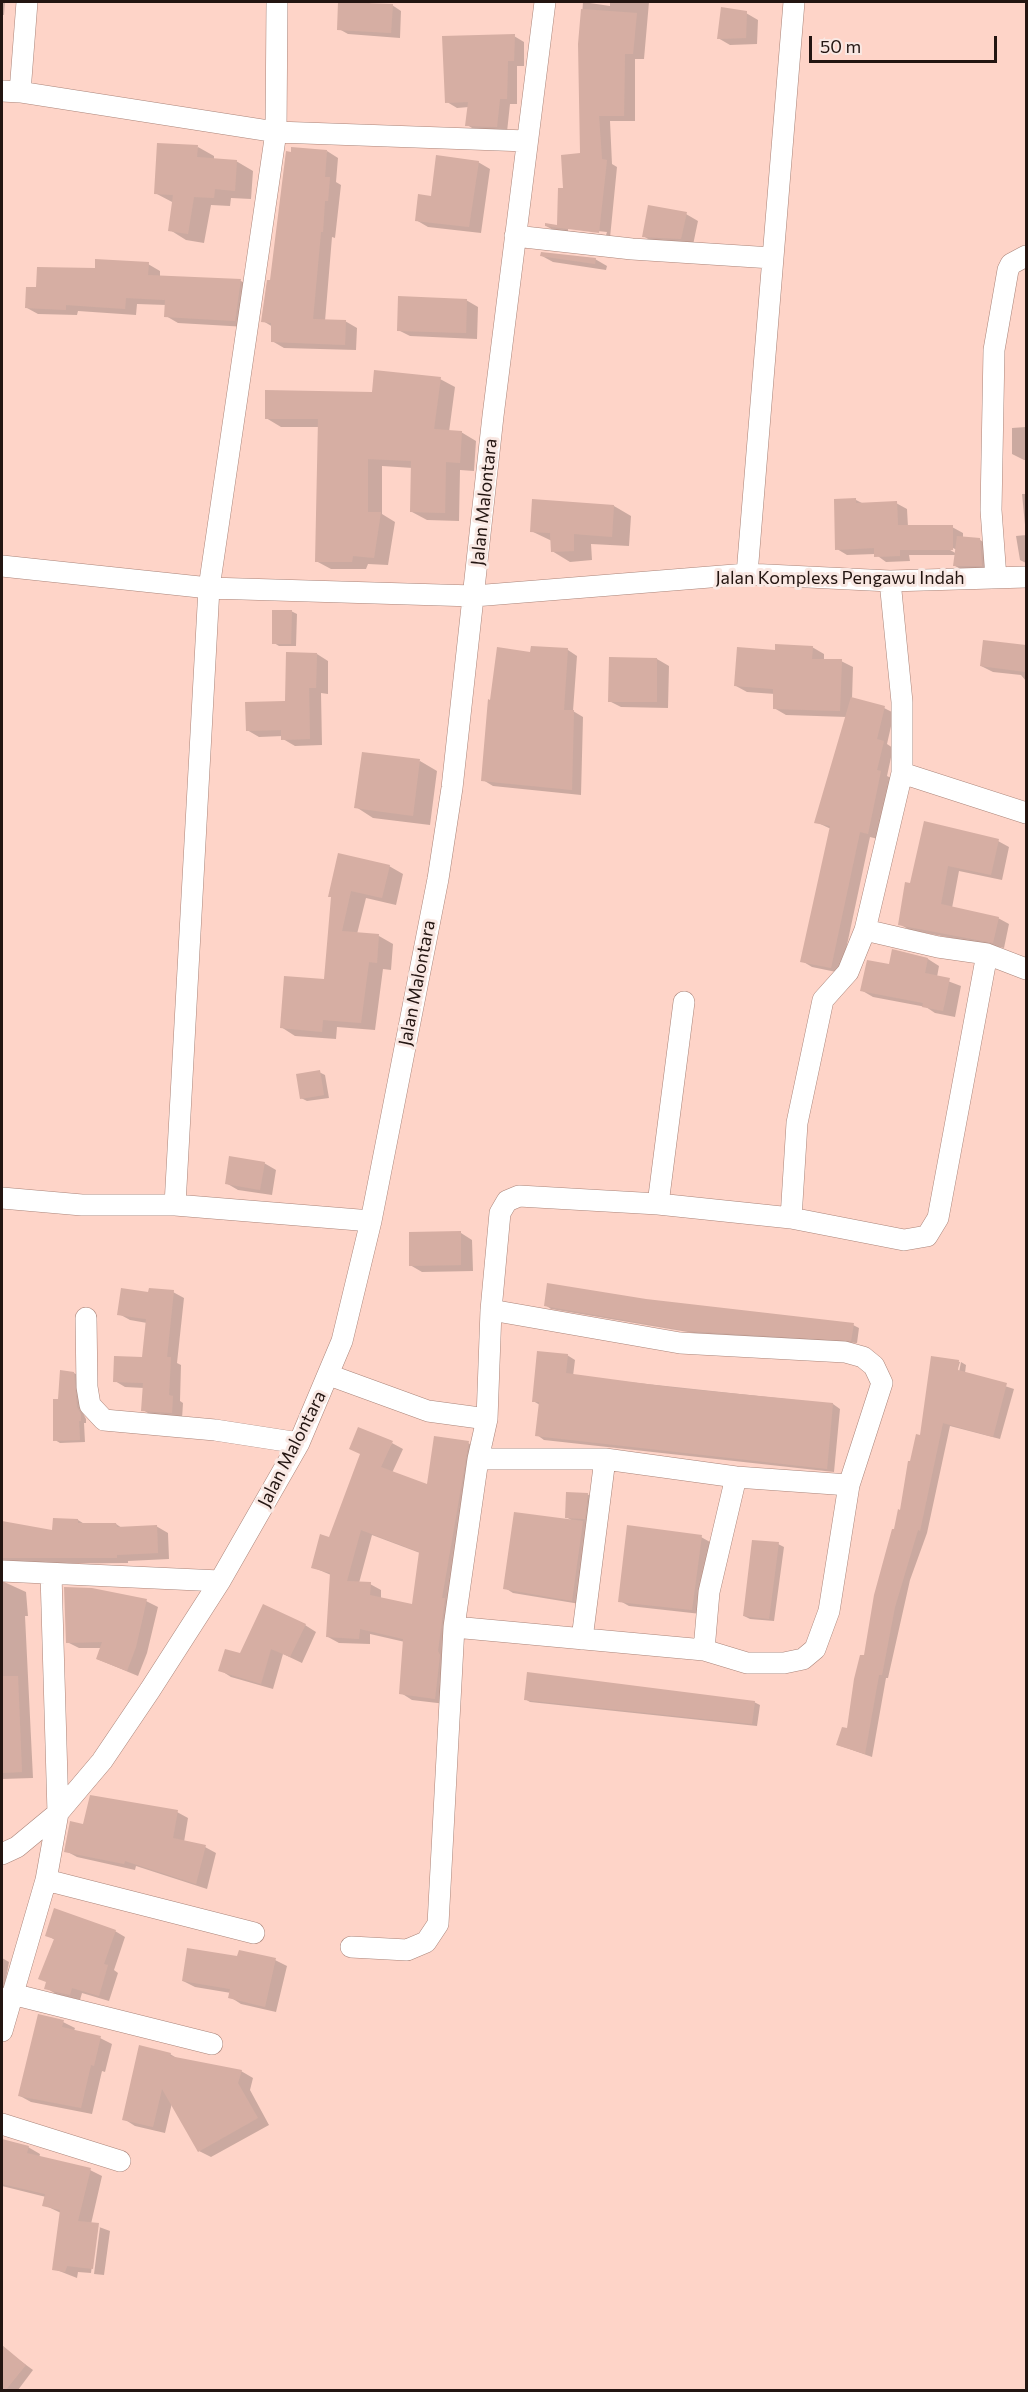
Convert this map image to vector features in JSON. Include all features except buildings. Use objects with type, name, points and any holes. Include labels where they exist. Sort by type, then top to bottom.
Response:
[{"type":"street","points":[[27,2],[11,91],[276,132],[527,141]]},
{"type":"street","points":[[175,1205],[209,588],[276,132],[277,2]]},
{"type":"street","name":"Jalan Malontara","points":[[2,1854],[17,1847],[58,1813],[102,1761],[220,1581],[299,1443],[342,1341],[370,1221],[438,879],[452,788],[515,236],[545,2]]},
{"type":"street","points":[[747,574],[794,2]]},
{"type":"street","points":[[515,236],[632,249],[772,258]]},
{"type":"street","points":[[996,578],[991,510],[994,350],[1008,270],[1011,264],[1026,256]]},
{"type":"street","name":"Jalan Komplexs Pengawu Indah","points":[[2,566],[209,588],[474,596],[747,574],[890,581],[1026,577]]},
{"type":"street","points":[[791,1218],[797,1123],[823,1000],[848,972],[865,930],[902,773],[902,702],[890,581]]},
{"type":"street","points":[[902,773],[1026,813]]},
{"type":"street","points":[[865,930],[938,947],[987,954],[1026,969]]},
{"type":"street","points":[[351,1947],[407,1950],[426,1942],[438,1924],[454,1627],[478,1459],[487,1419],[491,1310],[500,1213],[507,1201],[519,1196],[658,1204],[791,1218],[904,1240],[927,1236],[938,1218],[987,954]]},
{"type":"street","points":[[658,1204],[684,1002]]},
{"type":"street","points":[[2,1198],[82,1205],[175,1205],[370,1221]]},
{"type":"street","points":[[454,1627],[704,1650],[747,1663],[771,1664],[803,1659],[815,1649],[829,1611],[849,1485],[882,1383],[874,1366],[862,1357],[823,1350],[680,1343],[491,1310]]},
{"type":"street","points":[[86,1318],[90,1405],[104,1420],[215,1430],[299,1443]]},
{"type":"street","points":[[329,1375],[428,1412],[487,1419]]},
{"type":"street","points":[[478,1459],[605,1459],[736,1477],[849,1485]]},
{"type":"street","points":[[582,1639],[605,1459]]},
{"type":"street","points":[[704,1650],[709,1592],[736,1477]]},
{"type":"street","points":[[2,1571],[220,1581]]},
{"type":"street","points":[[2,2031],[46,1880],[58,1813],[51,1574]]},
{"type":"street","points":[[46,1880],[254,1934]]},
{"type":"street","points":[[12,1994],[212,2044]]},
{"type":"street","points":[[2,2124],[120,2161]]}]
